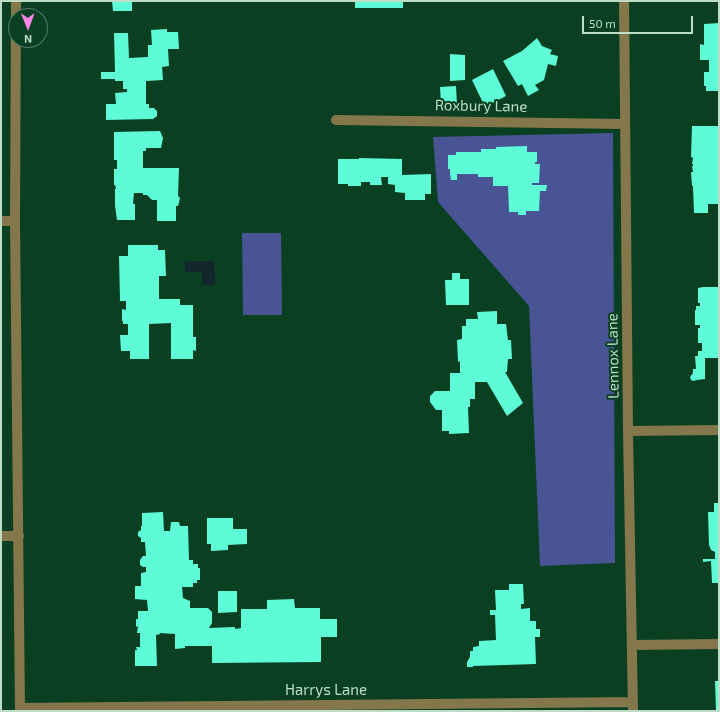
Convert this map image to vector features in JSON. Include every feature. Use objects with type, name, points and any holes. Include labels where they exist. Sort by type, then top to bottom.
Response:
[{"type":"street","points":[[16,1],[16,221],[20,709]]},
{"type":"street","name":"Lennox Lane","points":[[624,1],[628,431],[633,707]]},
{"type":"street","name":"Roxbury Lane","points":[[336,120],[625,124]]},
{"type":"street","points":[[1,221],[16,221]]},
{"type":"street","points":[[628,431],[719,430]]},
{"type":"street","points":[[1,536],[19,536]]},
{"type":"street","points":[[632,646],[719,644]]},
{"type":"street","name":"Harrys Lane","points":[[20,709],[633,707]]},
{"type":"shaded area","points":[[613,133],[615,563],[540,566],[529,306],[438,202],[433,137]]},
{"type":"shaded area","points":[[242,233],[281,233],[282,315],[243,315]]},
{"type":"shaded area","points":[[185,261],[214,261],[215,285],[202,285],[202,272],[185,272]]},
{"type":"building","points":[[112,1],[132,1],[132,11],[113,11]]},
{"type":"building","points":[[355,1],[403,1],[403,8],[355,8]]},
{"type":"building","points":[[719,23],[719,91],[706,91],[706,86],[704,86],[704,72],[709,72],[709,60],[700,60],[700,44],[704,45],[704,24]]},
{"type":"building","points":[[167,29],[167,32],[178,32],[179,49],[168,49],[169,66],[162,67],[163,80],[146,81],[146,104],[149,104],[149,108],[154,108],[157,111],[157,116],[153,119],[106,120],[106,104],[116,104],[115,93],[127,92],[127,89],[123,89],[123,81],[115,81],[115,79],[101,79],[101,72],[115,72],[114,33],[128,33],[129,58],[148,57],[148,45],[152,45],[151,30]]},
{"type":"building","points":[[537,38],[542,46],[552,50],[550,54],[558,56],[556,66],[548,64],[544,80],[535,85],[539,90],[528,96],[522,84],[518,86],[503,61],[522,51]]},
{"type":"building","points":[[450,54],[465,55],[465,80],[450,81]]},
{"type":"building","points":[[493,69],[506,96],[485,107],[472,80]]},
{"type":"building","points":[[456,86],[457,105],[441,104],[440,87]]},
{"type":"building","points":[[692,126],[719,126],[719,204],[708,204],[708,213],[694,213],[691,172],[693,172],[693,158],[691,157]]},
{"type":"building","points":[[160,131],[163,138],[161,148],[146,148],[146,151],[143,151],[143,168],[179,168],[178,196],[180,198],[178,206],[176,206],[176,221],[157,221],[157,200],[152,200],[147,195],[143,195],[143,193],[134,193],[133,204],[135,204],[135,220],[117,220],[114,169],[117,169],[117,160],[114,160],[114,132]]},
{"type":"building","points":[[527,146],[527,152],[537,152],[537,162],[535,162],[535,164],[540,164],[539,183],[532,183],[532,185],[547,185],[546,191],[540,191],[539,211],[526,211],[526,215],[518,215],[518,212],[509,212],[508,186],[493,186],[493,177],[478,177],[478,174],[457,174],[457,180],[451,180],[450,169],[448,169],[448,155],[456,155],[456,152],[481,152],[481,149],[496,149],[496,147]]},
{"type":"building","points":[[338,159],[402,159],[402,175],[431,174],[431,194],[425,194],[425,200],[405,200],[405,193],[395,192],[395,185],[388,184],[388,177],[381,177],[382,185],[370,185],[370,182],[361,182],[361,186],[338,184]]},
{"type":"building","points":[[128,245],[158,245],[158,250],[165,250],[166,276],[159,276],[159,299],[180,299],[180,305],[193,305],[193,337],[196,337],[196,351],[193,350],[193,359],[171,359],[171,323],[149,324],[149,359],[130,359],[130,351],[121,351],[120,335],[128,335],[128,324],[123,324],[122,321],[122,309],[126,310],[126,301],[120,301],[119,256],[128,256]]},
{"type":"building","points":[[452,273],[460,273],[460,279],[469,279],[469,305],[446,305],[445,280],[452,280]]},
{"type":"building","points":[[719,287],[719,358],[705,358],[705,379],[693,381],[690,377],[693,373],[693,369],[696,369],[695,356],[698,356],[698,351],[702,351],[702,343],[698,343],[698,328],[700,328],[700,325],[695,325],[695,310],[696,306],[700,306],[700,303],[698,303],[698,288]]},
{"type":"building","points":[[497,311],[497,324],[506,324],[508,340],[511,340],[512,359],[508,359],[507,372],[505,372],[523,403],[507,416],[487,382],[475,382],[475,399],[470,399],[470,407],[468,407],[469,433],[449,434],[449,431],[442,431],[442,410],[436,410],[430,402],[430,396],[435,391],[450,391],[450,373],[460,373],[457,340],[462,339],[462,326],[466,326],[466,319],[478,319],[477,312]]},
{"type":"building","points":[[714,503],[719,503],[719,583],[712,583],[711,561],[703,562],[703,559],[715,559],[715,552],[711,550],[709,545],[708,512],[714,512]]},
{"type":"building","points":[[163,512],[164,531],[170,531],[171,522],[179,522],[180,526],[188,526],[189,560],[193,560],[193,564],[198,564],[198,568],[200,568],[200,580],[197,580],[197,583],[193,583],[193,587],[182,587],[183,598],[190,601],[190,608],[208,608],[212,612],[212,623],[209,628],[241,628],[241,609],[267,609],[267,600],[294,599],[295,608],[320,608],[320,619],[337,619],[337,637],[321,637],[321,662],[212,663],[212,646],[185,646],[185,648],[175,649],[175,634],[160,633],[156,635],[157,666],[135,666],[135,650],[137,650],[136,647],[140,647],[140,633],[137,633],[138,626],[136,627],[136,619],[138,619],[138,611],[148,611],[147,600],[135,599],[135,586],[141,586],[141,573],[146,572],[146,567],[140,565],[140,560],[143,556],[146,556],[145,542],[141,542],[138,532],[141,530],[142,526],[142,513]]},
{"type":"building","points":[[207,518],[233,518],[233,529],[247,529],[247,544],[228,545],[228,550],[211,551],[211,544],[207,544]]},
{"type":"building","points":[[509,584],[523,584],[524,604],[521,604],[521,609],[530,608],[530,621],[536,621],[536,629],[540,629],[540,637],[535,637],[536,664],[467,667],[470,651],[473,651],[473,647],[479,646],[479,641],[496,640],[495,615],[490,615],[490,610],[496,610],[495,590],[509,590]]},
{"type":"building","points":[[218,591],[237,591],[237,612],[218,613]]},
{"type":"building","points":[[715,681],[719,681],[719,711],[716,711]]}]
